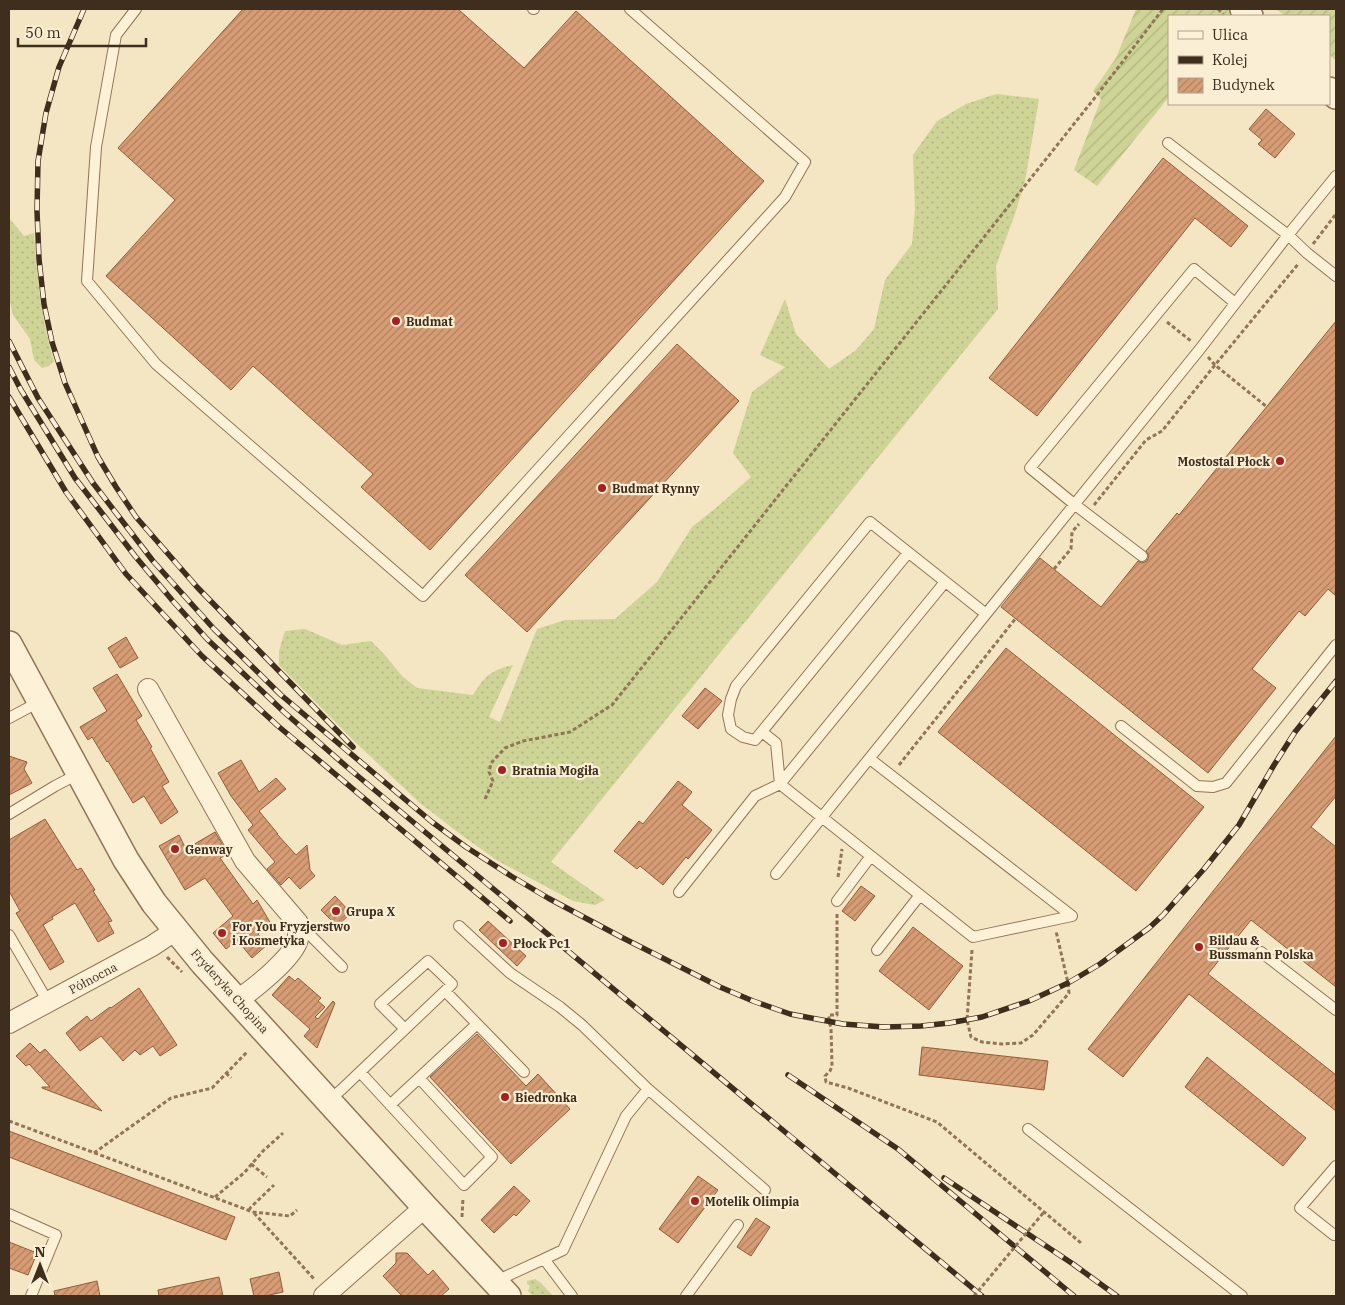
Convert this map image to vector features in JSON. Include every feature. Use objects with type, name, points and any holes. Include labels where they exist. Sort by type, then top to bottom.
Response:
[{"type":"street","name":"Fryderyka Chopina","points":[[9,644],[16,674],[40,702],[126,860],[154,903],[202,962],[502,1289]]},
{"type":"street","points":[[148,689],[245,861],[298,923],[298,940],[290,955],[249,992],[237,1000]]},
{"type":"street","name":"Północna","points":[[9,1023],[152,946],[176,930]]},
{"type":"street","points":[[322,1291],[425,1207]]},
{"type":"lane","points":[[136,9],[116,36],[96,147],[87,281],[156,364],[423,596],[785,197],[805,162],[630,9]]},
{"type":"lane","points":[[1168,143],[1288,235],[1336,276]]},
{"type":"lane","points":[[776,874],[1200,349],[1336,176]]},
{"type":"lane","points":[[1142,556],[1030,468],[1194,269],[1236,303]]},
{"type":"lane","points":[[908,553],[755,740],[743,737],[731,729],[728,715],[736,686],[870,522],[986,614]]},
{"type":"lane","points":[[679,892],[755,796],[780,784],[945,582]]},
{"type":"lane","points":[[1121,726],[1197,786],[1212,787],[1226,783],[1336,645]]},
{"type":"lane","points":[[9,718],[40,702]]},
{"type":"lane","points":[[762,732],[776,743],[780,784],[973,937],[1072,916],[870,759]]},
{"type":"lane","points":[[9,814],[78,774]]},
{"type":"lane","points":[[838,901],[871,856]]},
{"type":"lane","points":[[877,950],[920,895]]},
{"type":"lane","points":[[298,923],[342,967]]},
{"type":"lane","points":[[459,926],[510,973],[560,1007],[582,1025],[648,1089],[765,1190]]},
{"type":"lane","points":[[9,935],[48,1002]]},
{"type":"lane","points":[[1261,952],[1336,1010]]},
{"type":"lane","points":[[328,1101],[360,1072],[445,991],[452,984],[428,961],[380,1004],[404,1030]]},
{"type":"lane","points":[[445,991],[524,1072]]},
{"type":"lane","points":[[390,1105],[477,1024]]},
{"type":"lane","points":[[360,1072],[464,1185],[492,1157],[418,1078]]},
{"type":"lane","points":[[502,1289],[544,1259],[563,1250],[626,1116],[648,1089]]},
{"type":"lane","points":[[1028,1129],[1242,1296]]},
{"type":"lane","points":[[1334,1236],[1300,1208],[1336,1166]]},
{"type":"lane","points":[[9,1214],[56,1235],[31,1296]]},
{"type":"lane","points":[[686,1296],[738,1225]]},
{"type":"lane","points":[[544,1259],[572,1296]]},
{"type":"path","points":[[486,799],[493,781],[489,772],[491,764],[505,748],[523,741],[570,732],[612,705],[1097,95],[1163,9]]},
{"type":"path","points":[[1054,569],[1071,549],[1072,532],[1146,440],[1162,431],[1336,217]]},
{"type":"path","points":[[1157,314],[1267,407]]},
{"type":"path","points":[[891,775],[1016,618]]},
{"type":"path","points":[[844,834],[838,884],[837,1015],[829,1015],[832,1066],[825,1076],[826,1082],[848,1088],[937,1122],[1081,1243]]},
{"type":"path","points":[[973,937],[967,1020],[971,1037],[982,1042],[1002,1044],[1021,1042],[1033,1035],[1069,993],[1054,920]]},
{"type":"path","points":[[94,1153],[171,1098],[212,1088],[248,1050]]},
{"type":"path","points":[[226,1073],[231,1078]]},
{"type":"path","points":[[9,1121],[251,1211],[290,1216],[297,1210]]},
{"type":"path","points":[[216,1197],[244,1173],[263,1151],[283,1133]]},
{"type":"path","points":[[251,1164],[267,1177]]},
{"type":"path","points":[[251,1211],[251,1207],[274,1185]]},
{"type":"path","points":[[461,1222],[464,1185]]},
{"type":"path","points":[[251,1211],[322,1291]]},
{"type":"path","points":[[974,1296],[1044,1212]]},
{"type":"green space","points":[[1136,9],[1251,9],[1242,15],[1168,15],[1168,98],[1097,186],[1074,170],[1101,99],[1093,91],[1116,58]]},
{"type":"green space","points":[[1276,9],[1336,9],[1336,61],[1330,55],[1330,15],[1284,15]]},
{"type":"green space","points":[[996,94],[1039,99],[1025,181],[996,266],[998,309],[551,862],[605,900],[595,905],[573,901],[498,861],[460,834],[421,804],[354,741],[279,665],[279,651],[285,631],[305,629],[342,645],[371,641],[402,676],[417,688],[473,695],[489,675],[499,669],[513,665],[489,717],[500,722],[537,629],[565,620],[615,619],[657,582],[692,527],[751,477],[733,453],[752,392],[785,367],[760,355],[785,299],[796,334],[829,369],[856,350],[874,329],[885,280],[912,244],[915,210],[913,155],[937,121],[966,104]]},
{"type":"green space","points":[[9,218],[24,236],[34,233],[43,313],[54,361],[49,366],[42,368],[34,360],[30,339],[13,315],[9,299]]},
{"type":"green space","points":[[535,1279],[553,1296],[533,1296],[528,1291],[530,1286],[527,1284],[527,1281]]},
{"type":"building","name":"Budmat","points":[[243,9],[458,9],[524,68],[576,11],[764,181],[430,550],[361,487],[373,474],[253,366],[231,390],[106,276],[175,200],[118,148]]},
{"type":"building","points":[[1266,109],[1295,134],[1275,158],[1258,144],[1262,140],[1249,129]]},
{"type":"building","points":[[1163,158],[1248,226],[1231,247],[1195,218],[1037,416],[989,378]]},
{"type":"building","points":[[1336,321],[1336,596],[1328,589],[1305,616],[1299,611],[1252,669],[1276,688],[1208,773],[1001,607],[1040,558],[1101,607],[1138,561],[1142,563],[1147,561],[1149,556],[1146,551],[1177,513],[1179,515]]},
{"type":"building","name":"Budmat Rynny","points":[[677,344],[739,401],[527,632],[465,575]]},
{"type":"building","points":[[126,637],[138,658],[120,668],[108,648]]},
{"type":"building","points":[[1006,648],[1204,807],[1136,891],[938,732]]},
{"type":"building","points":[[117,674],[142,716],[136,720],[169,782],[162,786],[178,812],[161,824],[144,796],[133,803],[92,737],[88,740],[80,727],[107,711],[93,688]]},
{"type":"building","points":[[705,688],[722,701],[698,729],[682,716]]},
{"type":"building","name":"Bildau & Bussmann Polska","points":[[1336,736],[1336,796],[1311,827],[1336,847],[1336,987],[1251,920],[1208,974],[1336,1075],[1336,1111],[1189,994],[1123,1077],[1088,1049]]},
{"type":"building","points":[[9,756],[27,762],[24,769],[32,783],[9,795]]},
{"type":"building","points":[[241,760],[259,792],[276,778],[286,789],[259,811],[296,855],[307,845],[310,870],[315,876],[300,889],[289,877],[281,885],[267,869],[275,862],[248,830],[253,825],[231,796],[218,773]]},
{"type":"building","points":[[678,781],[692,792],[682,805],[712,830],[663,885],[640,866],[637,869],[614,851],[639,821],[643,824]]},
{"type":"building","points":[[45,819],[77,870],[81,868],[95,890],[93,891],[112,921],[108,922],[114,933],[98,942],[75,903],[43,925],[64,962],[50,970],[16,913],[20,911],[9,891],[9,840]]},
{"type":"building","points":[[215,832],[228,854],[220,858],[253,904],[257,900],[271,924],[258,934],[267,945],[252,958],[237,940],[226,949],[213,933],[233,916],[205,878],[185,890],[159,846],[179,835],[186,849]]},
{"type":"building","points":[[861,886],[875,896],[855,921],[842,911]]},
{"type":"building","name":"Grupa X","points":[[335,896],[351,913],[337,926],[321,910]]},
{"type":"building","name":"Płock Pc1","points":[[488,921],[526,956],[517,966],[479,930]]},
{"type":"building","points":[[913,927],[963,966],[929,1010],[879,971]]},
{"type":"building","points":[[289,976],[295,981],[298,978],[321,998],[318,1001],[325,1007],[315,1017],[318,1019],[333,1001],[335,1003],[317,1048],[304,1036],[310,1029],[272,995]]},
{"type":"building","points":[[139,988],[177,1045],[160,1056],[153,1046],[140,1055],[135,1050],[123,1061],[101,1036],[80,1051],[66,1033],[87,1016],[91,1021]]},
{"type":"building","name":"Biedronka","points":[[477,1034],[526,1086],[538,1074],[570,1109],[511,1164],[430,1077]]},
{"type":"building","points":[[30,1043],[40,1053],[45,1049],[102,1111],[42,1088],[50,1087],[29,1064],[26,1066],[16,1056]]},
{"type":"building","points":[[922,1047],[1048,1061],[1044,1090],[919,1075]]},
{"type":"building","points":[[1207,1057],[1306,1138],[1283,1166],[1185,1087]]},
{"type":"building","points":[[9,1131],[235,1217],[226,1240],[9,1157]]},
{"type":"building","name":"Motelik Olimpia","points":[[698,1176],[718,1190],[678,1243],[659,1229]]},
{"type":"building","points":[[514,1186],[530,1201],[516,1216],[514,1214],[494,1233],[481,1220]]},
{"type":"building","points":[[756,1218],[770,1227],[751,1256],[737,1247]]},
{"type":"building","points":[[9,1242],[37,1253],[28,1275],[9,1268]]},
{"type":"building","points":[[396,1253],[407,1253],[428,1275],[433,1270],[449,1289],[441,1296],[402,1296],[383,1276],[396,1263]]},
{"type":"building","points":[[279,1272],[283,1292],[265,1296],[254,1296],[250,1279]]},
{"type":"building","points":[[219,1277],[223,1296],[159,1296],[158,1290]]},
{"type":"building","points":[[97,1281],[100,1296],[55,1296],[54,1291]]},
{"type":"railway","points":[[84,9],[59,67],[46,113],[38,161],[37,211],[39,259],[44,304],[52,342],[65,383],[98,457],[136,517],[197,587],[353,747]]},
{"type":"railway","points":[[9,341],[38,398],[93,483],[153,561],[214,629],[281,695],[432,822],[511,876],[621,937],[720,987],[790,1014],[843,1024],[884,1027],[949,1023],[982,1017],[1029,1001],[1068,983],[1100,964],[1149,928],[1204,869],[1239,825],[1295,732],[1336,681]]},
{"type":"railway","points":[[9,367],[75,478],[135,556],[207,639],[284,712],[347,767],[982,1296]]},
{"type":"railway","points":[[9,397],[66,492],[126,574],[202,656],[278,726],[510,921]]},
{"type":"railway","points":[[788,1075],[898,1149],[1074,1296]]},
{"type":"railway","points":[[944,1178],[1073,1264],[1117,1296]]},
{"type":"place","name":"Budmat","points":[[396,321]]},
{"type":"place","name":"Mostostal Płock","points":[[1280,461]]},
{"type":"place","name":"Budmat Rynny","points":[[602,488]]},
{"type":"place","name":"Bratnia Mogiła","points":[[502,770]]},
{"type":"place","name":"Genway","points":[[175,849]]},
{"type":"place","name":"Grupa X","points":[[336,911]]},
{"type":"place","name":"For You Fryzjerstwo i Kosmetyka","points":[[222,933]]},
{"type":"place","name":"Płock Pc1","points":[[503,943]]},
{"type":"place","name":"Bildau & Bussmann Polska","points":[[1199,947]]},
{"type":"place","name":"Biedronka","points":[[505,1097]]},
{"type":"place","name":"Motelik Olimpia","points":[[695,1201]]}]
